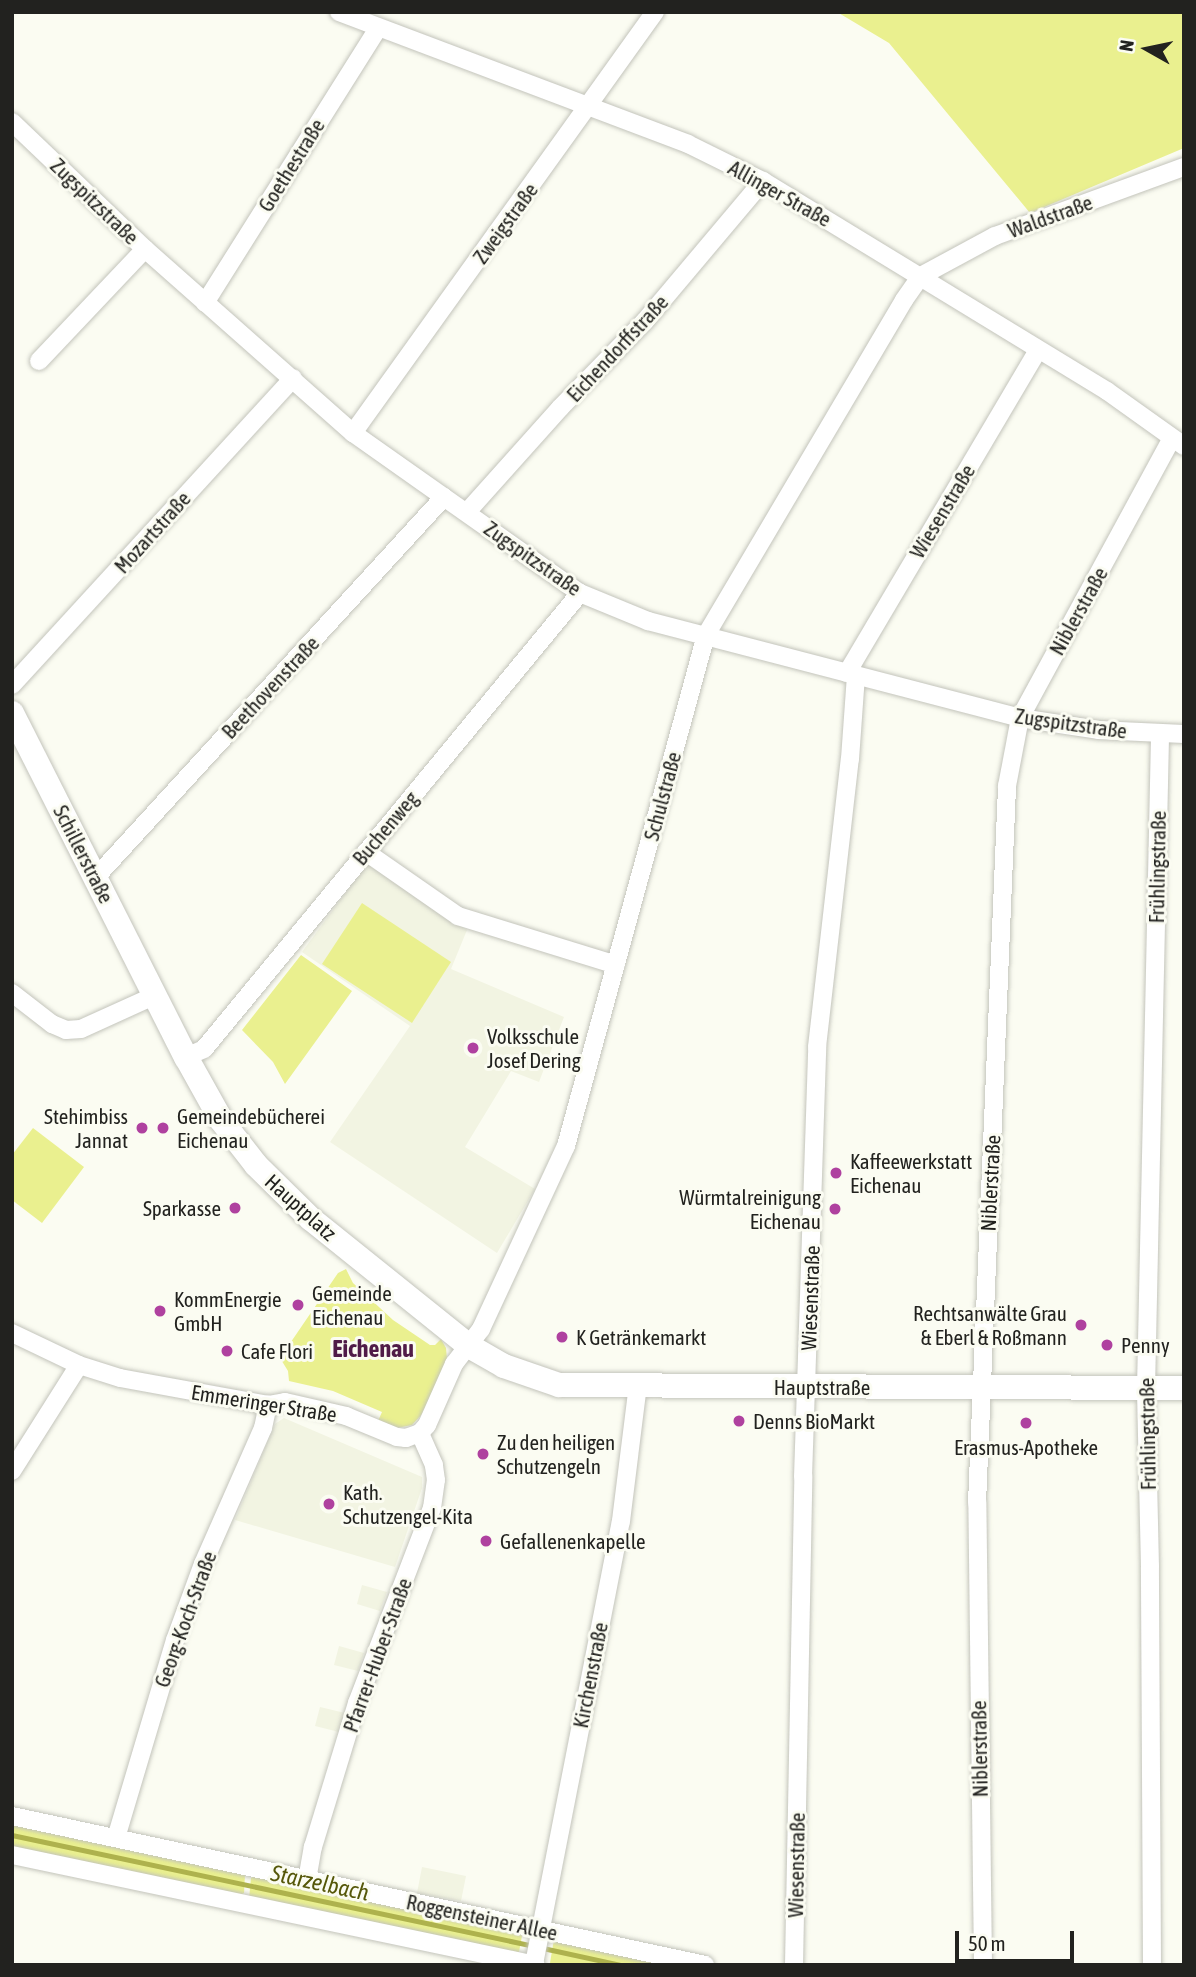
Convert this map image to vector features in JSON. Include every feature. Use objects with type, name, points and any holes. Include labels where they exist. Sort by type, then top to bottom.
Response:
[{"type":"main road","name":"Schillerstraße","points":[[12,713],[156,995]]},
{"type":"main road","name":"Hauptplatz","points":[[156,995],[186,1057],[221,1119],[256,1165],[311,1219],[469,1346]]},
{"type":"main road","name":"Hauptstraße","points":[[469,1346],[504,1366],[552,1383],[1184,1388]]},
{"type":"street","name":"Allinger Straße","points":[[339,12],[688,144],[763,181],[1107,391],[1177,443]]},
{"type":"street","name":"Zweigstraße","points":[[353,433],[655,12]]},
{"type":"street","name":"Goethestraße","points":[[205,303],[378,28]]},
{"type":"street","name":"Zugspitzstraße","points":[[12,122],[145,249],[353,433],[580,593],[648,621],[1020,718],[1098,730],[1160,735],[1184,734]]},
{"type":"street","name":"Waldstraße","points":[[921,276],[995,236],[1184,167]]},
{"type":"street","name":"Eichendorffstraße","points":[[467,512],[560,408],[645,321],[763,181]]},
{"type":"street","points":[[39,361],[145,249]]},
{"type":"street","name":"Schulstraße","points":[[469,1346],[489,1312],[566,1146],[706,635],[921,276]]},
{"type":"street","name":"Wiesenstraße","points":[[794,1965],[817,1046],[850,759],[852,674],[1038,350]]},
{"type":"street","name":"Mozartstraße","points":[[12,685],[292,378]]},
{"type":"street","name":"Niblerstraße","points":[[983,1965],[976,1614],[981,1387],[1007,786],[1020,718],[1177,443]]},
{"type":"street","name":"Beethovenstraße","points":[[96,877],[444,497]]},
{"type":"street","name":"Buchenweg","points":[[186,1057],[204,1049],[580,593]]},
{"type":"street","name":"Frühlingstraße","points":[[1152,1965],[1150,1567],[1146,1389],[1160,735]]},
{"type":"street","points":[[366,852],[458,916],[616,965]]},
{"type":"street","points":[[12,993],[52,1024],[66,1030],[81,1029],[156,995]]},
{"type":"street","name":"Emmeringer Straße","points":[[12,1333],[79,1365],[120,1378],[268,1405],[285,1402],[346,1416],[397,1437],[406,1438],[420,1433]]},
{"type":"street","points":[[420,1433],[427,1424],[454,1364],[469,1346]]},
{"type":"street","points":[[12,1471],[79,1365]]},
{"type":"street","name":"Kirchenstraße","points":[[532,1954],[621,1521],[638,1385]]},
{"type":"street","name":"Georg-Koch-Straße","points":[[116,1838],[175,1640],[203,1564],[263,1428],[268,1405]]},
{"type":"street","name":"Pfarrer-Huber-Straße","points":[[307,1880],[313,1847],[357,1703],[432,1508],[436,1480],[434,1465],[420,1433]]},
{"type":"street","name":"Roggensteiner Allee","points":[[12,1816],[307,1880],[532,1954]]},
{"type":"street","name":"Roggensteiner Allee","points":[[12,1855],[532,1954],[705,1965]]},
{"type":"shaded area","name":"Volksschule Josef Dering","points":[[369,861],[467,930],[451,969],[564,1017],[539,1082],[511,1071],[465,1147],[535,1189],[497,1253],[330,1142],[410,1026],[302,952]]},
{"type":"shaded area","name":"Kath. Schutzengel-Kita","points":[[284,1418],[422,1477],[422,1488],[395,1567],[235,1520],[275,1424]]},
{"type":"shaded area","points":[[362,1585],[387,1592],[380,1611],[357,1604]]},
{"type":"shaded area","points":[[339,1646],[364,1653],[358,1671],[334,1665]]},
{"type":"shaded area","points":[[320,1707],[345,1713],[339,1732],[315,1726]]},
{"type":"shaded area","points":[[422,1867],[466,1876],[461,1901],[417,1893]]},
{"type":"green space","points":[[837,12],[1184,12],[1184,148],[1030,213],[889,43]]},
{"type":"green space","points":[[362,903],[451,962],[412,1023],[322,964]]},
{"type":"green space","points":[[301,955],[352,991],[285,1084],[273,1062],[242,1030]]},
{"type":"green space","points":[[33,1128],[84,1167],[42,1223],[12,1200],[12,1155]]},
{"type":"green space","points":[[346,1269],[353,1283],[393,1320],[430,1345],[435,1345],[441,1339],[446,1348],[447,1359],[423,1413],[412,1425],[397,1428],[378,1421],[382,1412],[333,1391],[289,1381],[288,1371],[280,1358],[338,1273]]},
{"type":"green space","points":[[12,1823],[245,1874],[244,1893],[239,1896],[12,1848]]},
{"type":"green space","points":[[254,1876],[519,1932],[522,1936],[519,1952],[514,1955],[249,1899],[251,1878]]},
{"type":"green space","points":[[554,1939],[673,1965],[550,1963]]},
{"type":"waterway","name":"Starzelbach","points":[[12,1835],[534,1946]]},
{"type":"waterway","name":"Starzelbach","points":[[543,1948],[621,1965]]},
{"type":"place","name":"Volksschule Josef Dering","points":[[473,1048]]},
{"type":"place","name":"Stehimbiss Jannat","points":[[142,1128]]},
{"type":"place","name":"Gemeindebücherei Eichenau","points":[[163,1128]]},
{"type":"place","name":"Kaffeewerkstatt Eichenau","points":[[836,1173]]},
{"type":"place","name":"Sparkasse","points":[[235,1208]]},
{"type":"place","name":"Würmtalreinigung Eichenau","points":[[835,1209]]},
{"type":"place","name":"Gemeinde Eichenau","points":[[298,1305]]},
{"type":"place","name":"KommEnergie GmbH","points":[[160,1311]]},
{"type":"place","name":"Rechtsanwälte Grau & Eberl & Roßmann","points":[[1081,1325]]},
{"type":"place","name":"K Getränkemarkt","points":[[562,1337]]},
{"type":"place","name":"Penny","points":[[1107,1345]]},
{"type":"place","name":"Cafe Flori","points":[[227,1351]]},
{"type":"place","name":"Denns BioMarkt","points":[[739,1421]]},
{"type":"place","name":"Erasmus-Apotheke","points":[[1026,1423]]},
{"type":"place","name":"Zu den heiligen Schutzengeln","points":[[483,1454]]},
{"type":"place","name":"Kath. Schutzengel-Kita","points":[[329,1504]]},
{"type":"place","name":"Gefallenenkapelle","points":[[486,1541]]},
{"type":"district","name":"Eichenau","points":[[373,1349]]}]
